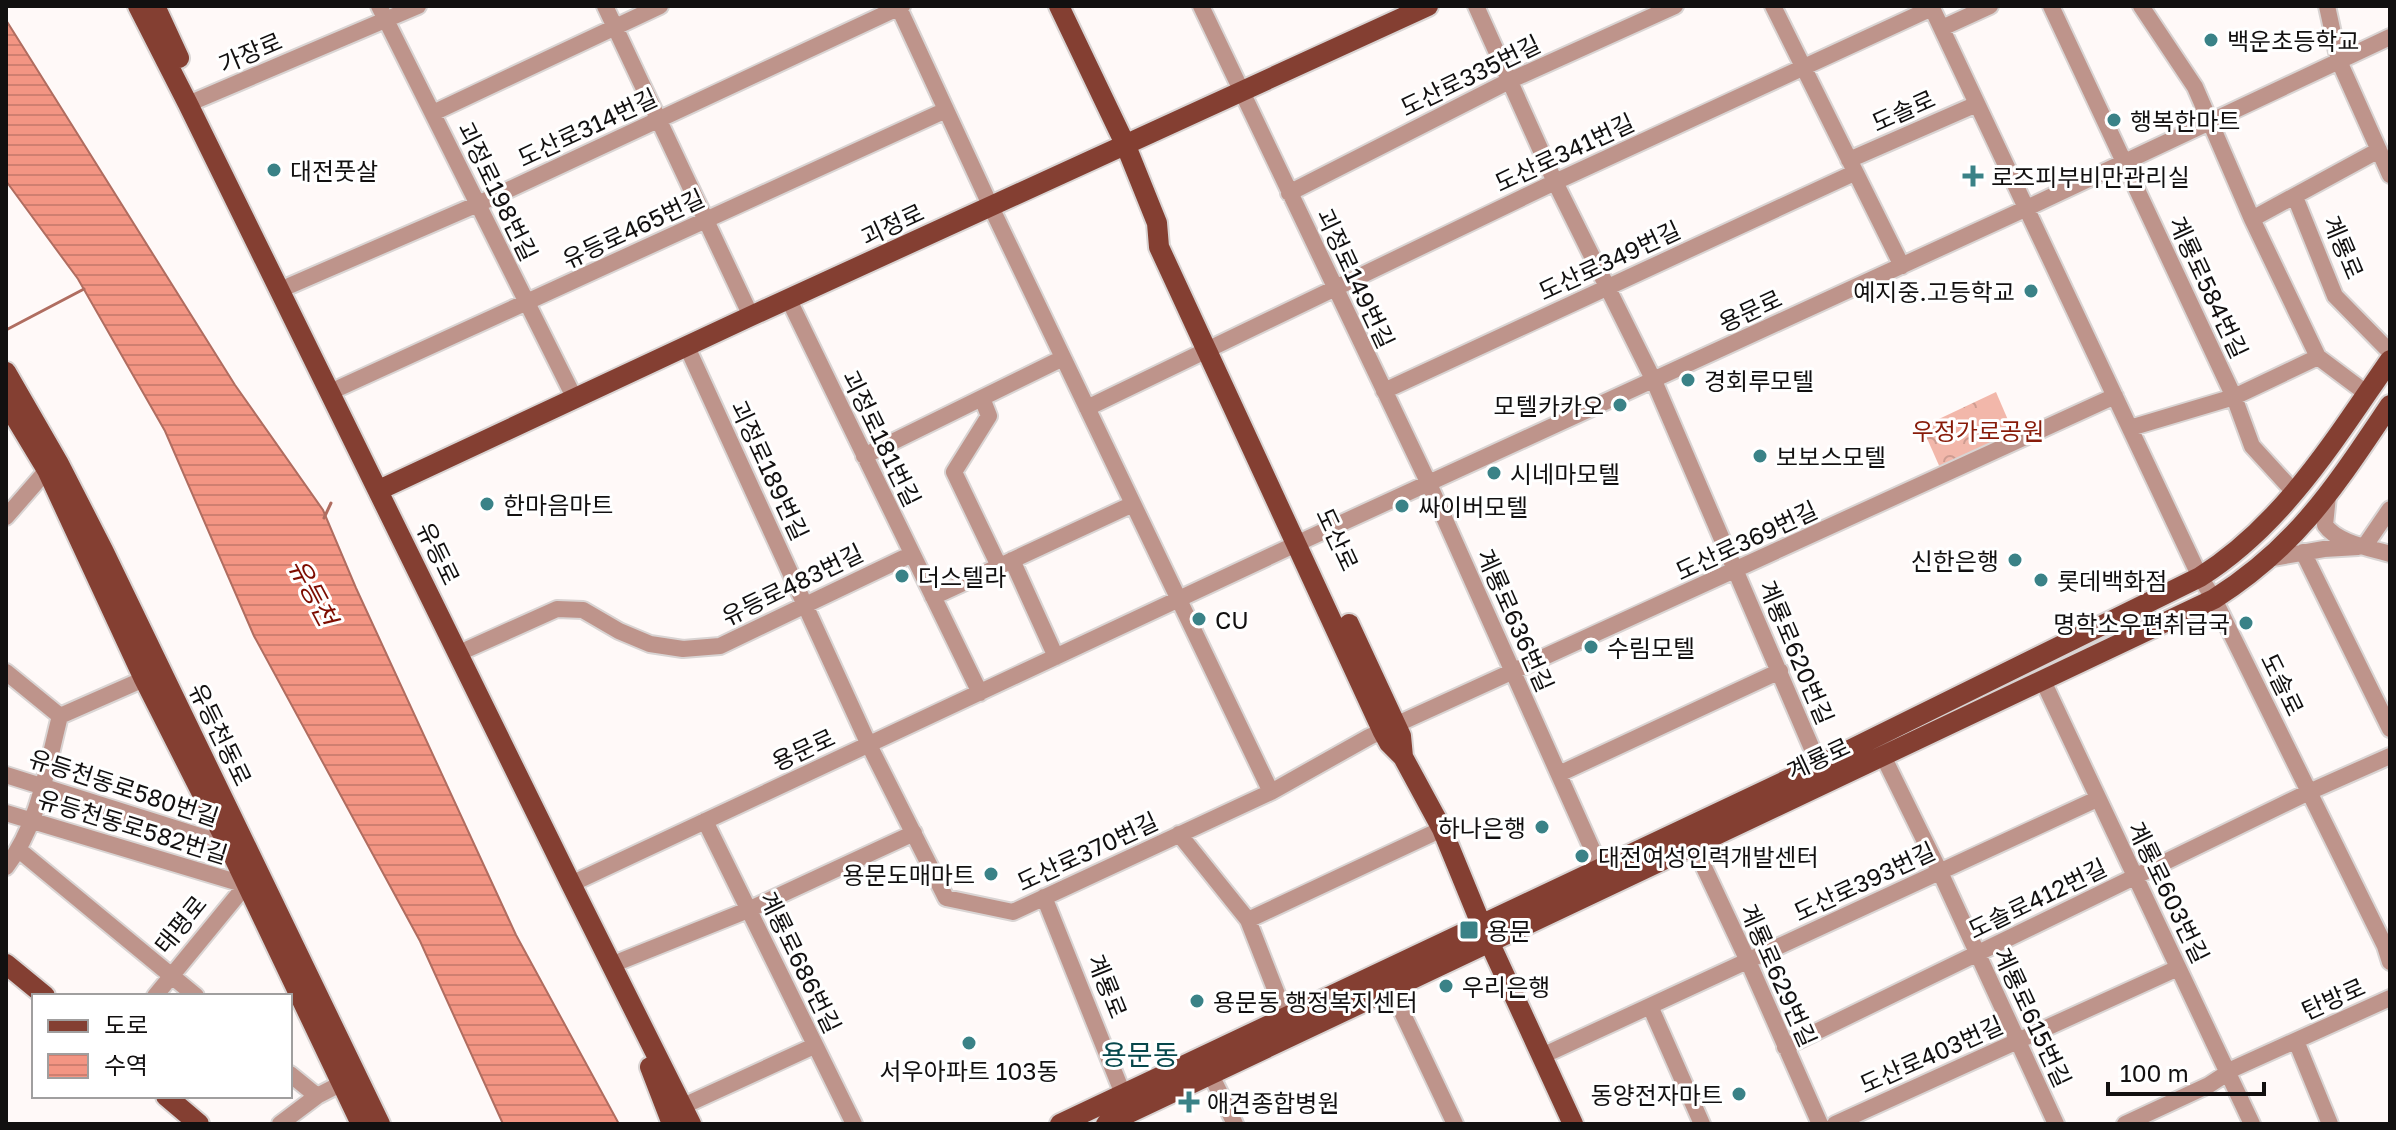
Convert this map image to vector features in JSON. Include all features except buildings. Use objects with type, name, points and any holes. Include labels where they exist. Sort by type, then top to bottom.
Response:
[{"type":"main road","name":"유등로","points":[[138,6],[193,101],[289,286],[384,488],[468,649],[639,1021],[691,1124]]},
{"type":"main road","name":"도산로","points":[[1059,6],[1126,146],[1157,223],[1159,247],[1213,347],[1303,541],[1389,729],[1389,743],[1403,757],[1442,829],[1573,1124]]},
{"type":"main road","name":"괴정로","points":[[384,488],[574,397],[1428,6]]},
{"type":"main road","name":"유등로","points":[[163,8],[193,101],[576,882],[621,961],[703,1124]]},
{"type":"main road","name":"계룡로","points":[[1106,1124],[1391,989],[1601,869],[2200,577],[2228,559],[2295,493],[2371,386],[2389,350]]},
{"type":"main road","name":"유등천동로","points":[[6,372],[53,467],[146,637],[350,1080],[361,1124]]},
{"type":"main road","name":"유등천동로","points":[[6,402],[53,467],[144,679],[246,885],[350,1080],[380,1124]]},
{"type":"main road","name":"계룡로","points":[[1060,1124],[1286,1017],[1694,846],[2214,599],[2236,585],[2295,535],[2328,496],[2389,408]]},
{"type":"main road","points":[[6,964],[43,994]]},
{"type":"main road","points":[[639,1021],[646,1058],[672,1124]]},
{"type":"main road","points":[[168,1098],[192,1120]]},
{"type":"street","name":"가장로","points":[[193,101],[383,13],[418,6]]},
{"type":"street","points":[[605,6],[751,316]]},
{"type":"street","points":[[433,113],[660,6]]},
{"type":"street","name":"괴정로149번길","points":[[1201,6],[1429,484]]},
{"type":"street","name":"계룡로620번길","points":[[1476,6],[1555,182],[1654,381],[1819,765]]},
{"type":"street","name":"도산로335번길","points":[[1289,193],[1509,81],[1675,6]]},
{"type":"street","points":[[1773,6],[1902,266]]},
{"type":"street","points":[[1942,28],[1990,6]]},
{"type":"street","name":"계룡로584번길","points":[[2051,6],[2234,397],[2252,446],[2295,493]]},
{"type":"street","points":[[2141,6],[2195,87],[2252,219],[2318,357],[2371,386]]},
{"type":"street","points":[[2327,6],[2339,61],[2390,175]]},
{"type":"street","points":[[900,7],[991,207],[1271,792]]},
{"type":"street","name":"도산로314번길","points":[[289,286],[478,204],[900,7]]},
{"type":"street","name":"도산로341번길","points":[[1213,347],[1555,182],[1932,7]]},
{"type":"street","name":"도솔로","points":[[1932,7],[2200,577],[2214,599],[2385,946],[2390,962]]},
{"type":"street","name":"괴정로198번길","points":[[383,13],[574,397]]},
{"type":"street","name":"용문로","points":[[576,882],[2390,37]]},
{"type":"street","name":"도솔로","points":[[1852,167],[1977,104]]},
{"type":"street","name":"유등로465번길","points":[[339,388],[946,110]]},
{"type":"street","points":[[2252,219],[2379,150]]},
{"type":"street","name":"도산로349번길","points":[[1384,391],[1608,287],[1852,167]]},
{"type":"street","name":"계룡로","points":[[2295,197],[2335,296],[2389,350]]},
{"type":"street","name":"괴정로181번길","points":[[789,300],[980,693]]},
{"type":"street","name":"괴정로189번길","points":[[687,347],[869,745]]},
{"type":"street","points":[[1087,408],[1213,347]]},
{"type":"street","points":[[2130,428],[2234,397],[2318,357]]},
{"type":"street","points":[[864,456],[1063,358]]},
{"type":"street","name":"도산로369번길","points":[[1389,729],[2115,396]]},
{"type":"street","points":[[982,398],[989,416],[954,472],[1056,657]]},
{"type":"street","points":[[6,517],[53,467]]},
{"type":"street","name":"계룡로636번길","points":[[1429,484],[1601,869]]},
{"type":"street","points":[[2328,496],[2325,525],[2329,531],[2364,547],[2390,554]]},
{"type":"street","points":[[933,597],[1133,504]]},
{"type":"street","points":[[2364,547],[2390,509]]},
{"type":"street","points":[[2267,559],[2303,552],[2364,547]]},
{"type":"street","points":[[2303,552],[2390,729]]},
{"type":"street","name":"유등로483번길","points":[[468,649],[557,609],[583,610],[619,631],[650,644],[683,649],[720,646],[804,603],[912,554]]},
{"type":"street","points":[[1559,774],[1780,671]]},
{"type":"street","points":[[6,672],[60,716]]},
{"type":"street","points":[[60,716],[144,679]]},
{"type":"street","name":"계룡로603번길","points":[[2043,681],[2252,1124]]},
{"type":"street","points":[[6,867],[19,850],[31,820],[60,716]]},
{"type":"street","name":"도산로370번길","points":[[869,745],[946,898],[1013,912],[1271,792],[1389,729]]},
{"type":"street","name":"계룡로615번길","points":[[1883,756],[2056,1124]]},
{"type":"street","name":"도솔로412번길","points":[[1785,1047],[2309,792],[2390,756]]},
{"type":"street","name":"유등천동로580번길","points":[[6,775],[228,845]]},
{"type":"street","name":"도산로393번길","points":[[1542,1056],[2097,799]]},
{"type":"street","name":"유등천동로582번길","points":[[6,813],[246,885]]},
{"type":"street","name":"계룡로686번길","points":[[705,821],[854,1124]]},
{"type":"street","points":[[1248,920],[1442,829]]},
{"type":"street","points":[[621,961],[748,910],[914,833]]},
{"type":"street","points":[[1179,834],[1248,920],[1286,1017]]},
{"type":"street","name":"계룡로629번길","points":[[1694,846],[1820,1124]]},
{"type":"street","points":[[19,850],[194,994]]},
{"type":"street","name":"태평로","points":[[157,994],[246,885]]},
{"type":"street","name":"계룡로","points":[[1044,897],[1123,1094]]},
{"type":"street","name":"도산로403번길","points":[[1835,1124],[2178,968]]},
{"type":"street","points":[[1391,989],[1455,1124]]},
{"type":"street","name":"탄방로","points":[[2125,1124],[2390,998]]},
{"type":"street","points":[[1650,1006],[1702,1124]]},
{"type":"street","name":"탄방로","points":[[2296,1041],[2330,1124]]},
{"type":"street","points":[[692,1102],[814,1046]]},
{"type":"street","points":[[1211,1075],[1235,1124]]},
{"type":"street","points":[[292,1076],[317,1096]]},
{"type":"street","points":[[280,1124],[317,1096],[350,1080]]},
{"type":"green space","name":"우정가로공원","points":[[1996,392],[2014,434],[1941,470],[1922,427]]},
{"type":"water","name":"유등천","points":[[6,20],[235,385],[323,510],[516,935],[619,1124],[503,1124],[420,941],[254,636],[165,431],[78,279],[6,181]]},
{"type":"waterway","points":[[6,330],[84,289]]},
{"type":"waterway","points":[[324,518],[331,503]]},
{"type":"place","name":"백운초등학교","points":[[2211,40]]},
{"type":"place","name":"행복한마트","points":[[2114,120]]},
{"type":"place","name":"대전풋살","points":[[274,170]]},
{"type":"place","name":"로즈피부비만관리실","points":[[1973,176]]},
{"type":"place","name":"예지중.고등학교","points":[[2031,291]]},
{"type":"place","name":"경회루모텔","points":[[1688,380]]},
{"type":"place","name":"모텔카카오","points":[[1620,405]]},
{"type":"place","name":"보보스모텔","points":[[1760,456]]},
{"type":"place","name":"시네마모텔","points":[[1494,473]]},
{"type":"place","name":"한마음마트","points":[[487,504]]},
{"type":"place","name":"싸이버모텔","points":[[1402,506]]},
{"type":"place","name":"신한은행","points":[[2015,560]]},
{"type":"place","name":"더스텔라","points":[[902,576]]},
{"type":"place","name":"롯데백화점","points":[[2041,580]]},
{"type":"place","name":"CU","points":[[1199,619]]},
{"type":"place","name":"명학소우편취급국","points":[[2246,623]]},
{"type":"place","name":"수림모텔","points":[[1591,647]]},
{"type":"place","name":"하나은행","points":[[1542,827]]},
{"type":"place","name":"대전여성인력개발센터","points":[[1582,856]]},
{"type":"place","name":"용문도매마트","points":[[991,874]]},
{"type":"place","name":"용문","points":[[1469,930]]},
{"type":"place","name":"우리은행","points":[[1446,986]]},
{"type":"place","name":"용문동 행정복지센터","points":[[1197,1001]]},
{"type":"place","name":"서우아파트 103동","points":[[969,1043]]},
{"type":"place","name":"동양전자마트","points":[[1739,1094]]},
{"type":"place","name":"애견종합병원","points":[[1189,1102]]},
{"type":"district","name":"용문동","points":[[1140,1054]]}]
